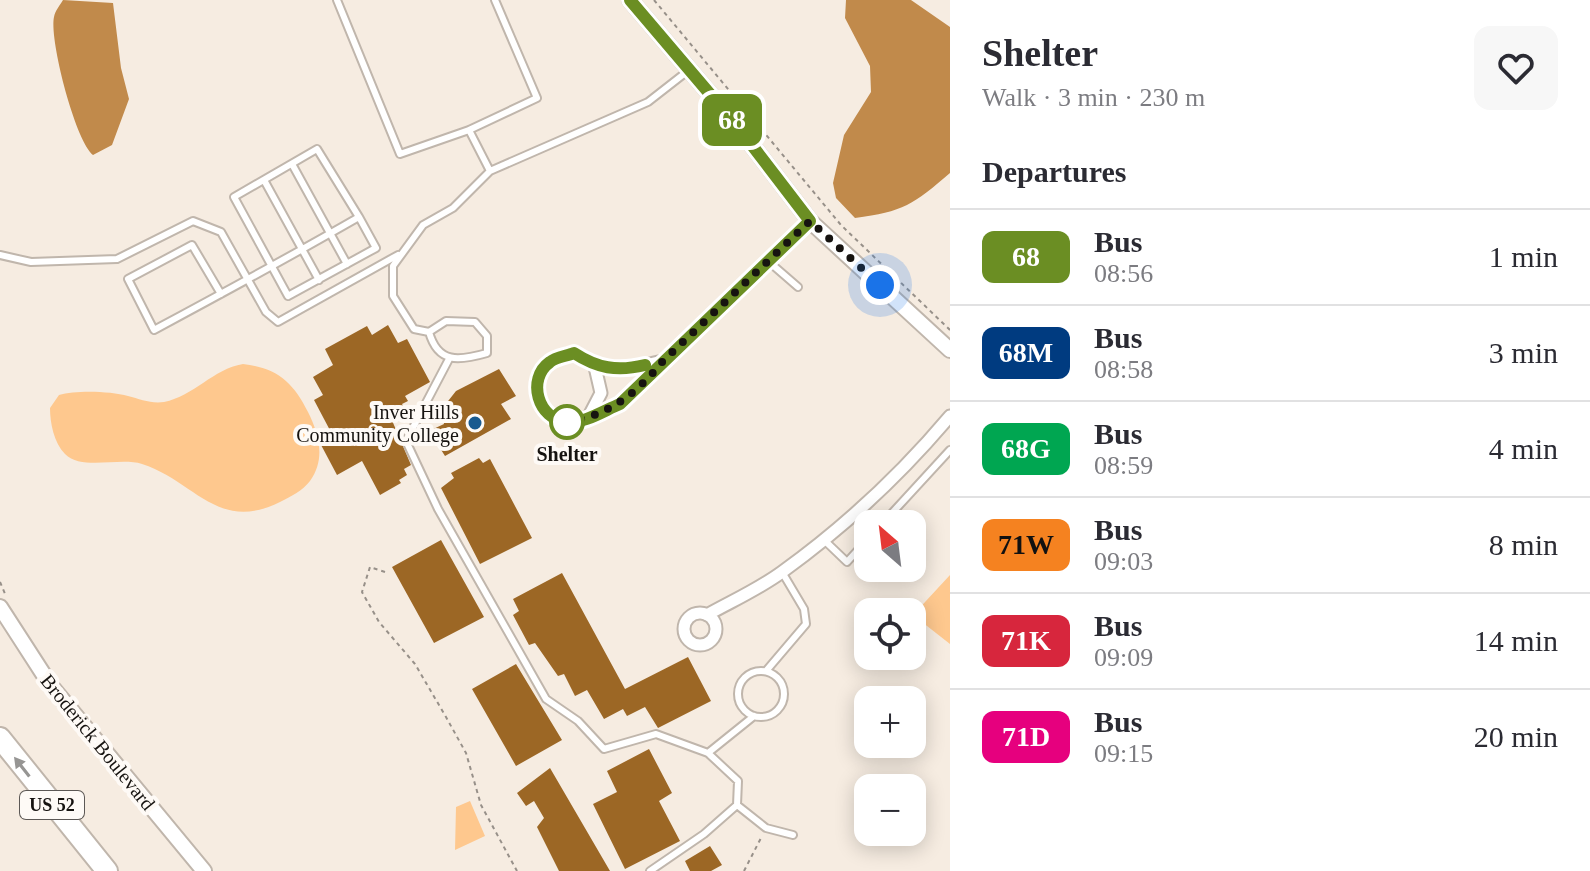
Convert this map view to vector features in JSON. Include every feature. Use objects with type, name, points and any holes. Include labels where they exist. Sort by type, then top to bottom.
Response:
[{"type":"highway","name":"US 52","points":[[0,738],[107,871]]},
{"type":"street","points":[[630,0],[810,221],[950,350]]},
{"type":"street","points":[[663,361],[627,370],[595,367],[574,353],[550,362],[538,379],[537,397],[546,413],[567,422],[588,418],[620,404],[810,221]]},
{"type":"street","points":[[588,418],[601,393],[595,367]]},
{"type":"street","points":[[707,615],[782,572],[823,539],[926,444],[950,416]]},
{"type":"street","name":"Broderick Boulevard","points":[[0,607],[51,686],[204,871]]},
{"type":"lane","points":[[337,0],[400,154],[469,130],[537,98],[495,0]]},
{"type":"lane","points":[[429,332],[434,349],[449,359],[463,360],[487,353],[487,336],[475,322],[446,321],[429,332],[414,329],[393,296],[393,266],[423,225],[453,208],[490,171],[648,102],[689,70]]},
{"type":"lane","points":[[469,130],[490,171]]},
{"type":"lane","points":[[317,149],[376,248],[288,296],[234,197],[292,164],[317,149]]},
{"type":"lane","points":[[292,164],[347,264]]},
{"type":"lane","points":[[264,180],[319,280]]},
{"type":"lane","points":[[221,294],[192,245],[128,279],[154,330],[248,280],[359,217]]},
{"type":"lane","points":[[0,255],[31,262],[117,259],[193,221],[221,232],[266,312],[278,322],[402,254]]},
{"type":"lane","points":[[768,261],[798,287]]},
{"type":"lane","points":[[449,359],[406,441],[438,509],[546,699],[578,721],[604,749],[656,734],[708,753],[738,781],[737,805],[704,834],[650,871]]},
{"type":"lane","points":[[895,510],[950,450]]},
{"type":"lane","points":[[823,539],[847,562],[854,554]]},
{"type":"lane","points":[[754,716],[738,700],[739,685],[748,674],[766,671],[806,624],[804,609],[782,572]]},
{"type":"lane","points":[[708,753],[754,716],[776,712],[784,698],[782,683],[766,671]]},
{"type":"lane","points":[[737,805],[766,828],[793,835]]},
{"type":"path","points":[[654,0],[841,225],[950,330]]},
{"type":"path","points":[[385,572],[370,567],[362,592],[379,622],[415,664],[466,753],[481,805],[517,871]]},
{"type":"path","points":[[744,871],[766,828]]},
{"type":"shaded area","points":[[63,0],[113,3],[121,68],[129,99],[112,145],[93,155],[71,111],[55,46],[54,17]]},
{"type":"shaded area","points":[[846,0],[911,0],[950,27],[950,173],[907,205],[885,213],[855,218],[836,198],[833,183],[844,135],[871,92],[870,66],[845,18]]},
{"type":"shaded area","points":[[243,364],[265,369],[283,378],[308,412],[318,438],[319,455],[315,473],[304,488],[280,502],[258,510],[239,512],[223,508],[142,464],[91,463],[72,459],[55,439],[50,408],[59,395],[103,392],[164,402],[185,394],[222,371]]},
{"type":"shaded area","points":[[950,575],[950,644],[926,625],[926,601]]},
{"type":"shaded area","points":[[470,801],[485,836],[455,850],[456,807]]},
{"type":"building","points":[[388,325],[398,343],[407,339],[430,382],[405,396],[408,401],[402,404],[406,411],[391,418],[411,465],[404,469],[407,475],[399,480],[401,483],[380,495],[362,461],[337,475],[320,443],[333,436],[314,400],[323,395],[313,377],[333,365],[325,349],[367,326],[372,335]]},
{"type":"building","points":[[499,369],[516,396],[501,404],[511,419],[445,456],[429,431],[444,424],[441,410],[456,391]]},
{"type":"building","points":[[479,458],[483,463],[490,459],[532,538],[480,564],[441,488],[454,478],[451,473]]},
{"type":"building","points":[[441,540],[484,617],[434,643],[392,567]]},
{"type":"building","points":[[562,573],[625,689],[688,657],[711,701],[658,728],[645,707],[627,716],[623,709],[604,719],[587,690],[575,696],[564,674],[558,676],[535,643],[529,645],[513,615],[519,611],[513,599]]},
{"type":"building","points":[[516,664],[562,740],[516,766],[472,689]]},
{"type":"building","points":[[649,749],[672,793],[659,801],[680,841],[625,869],[593,804],[617,792],[607,771]]},
{"type":"building","points":[[550,768],[610,871],[559,871],[537,827],[544,818],[534,801],[526,806],[517,793]]},
{"type":"building","points":[[710,846],[722,865],[711,871],[690,871],[685,861]]},
{"type":"bus line","name":"68","points":[[630,0],[738,127],[810,221],[620,404],[588,418],[567,422],[546,413],[537,397],[538,379],[550,362],[574,353],[595,367],[627,370],[645,365]]},
{"type":"place","name":"Shelter","points":[[567,422]]},
{"type":"place","name":"Inver Hills Community College","points":[[475,423]]},
{"type":"route","points":[[567,422],[588,418],[620,404],[810,221],[880,285]]}]
